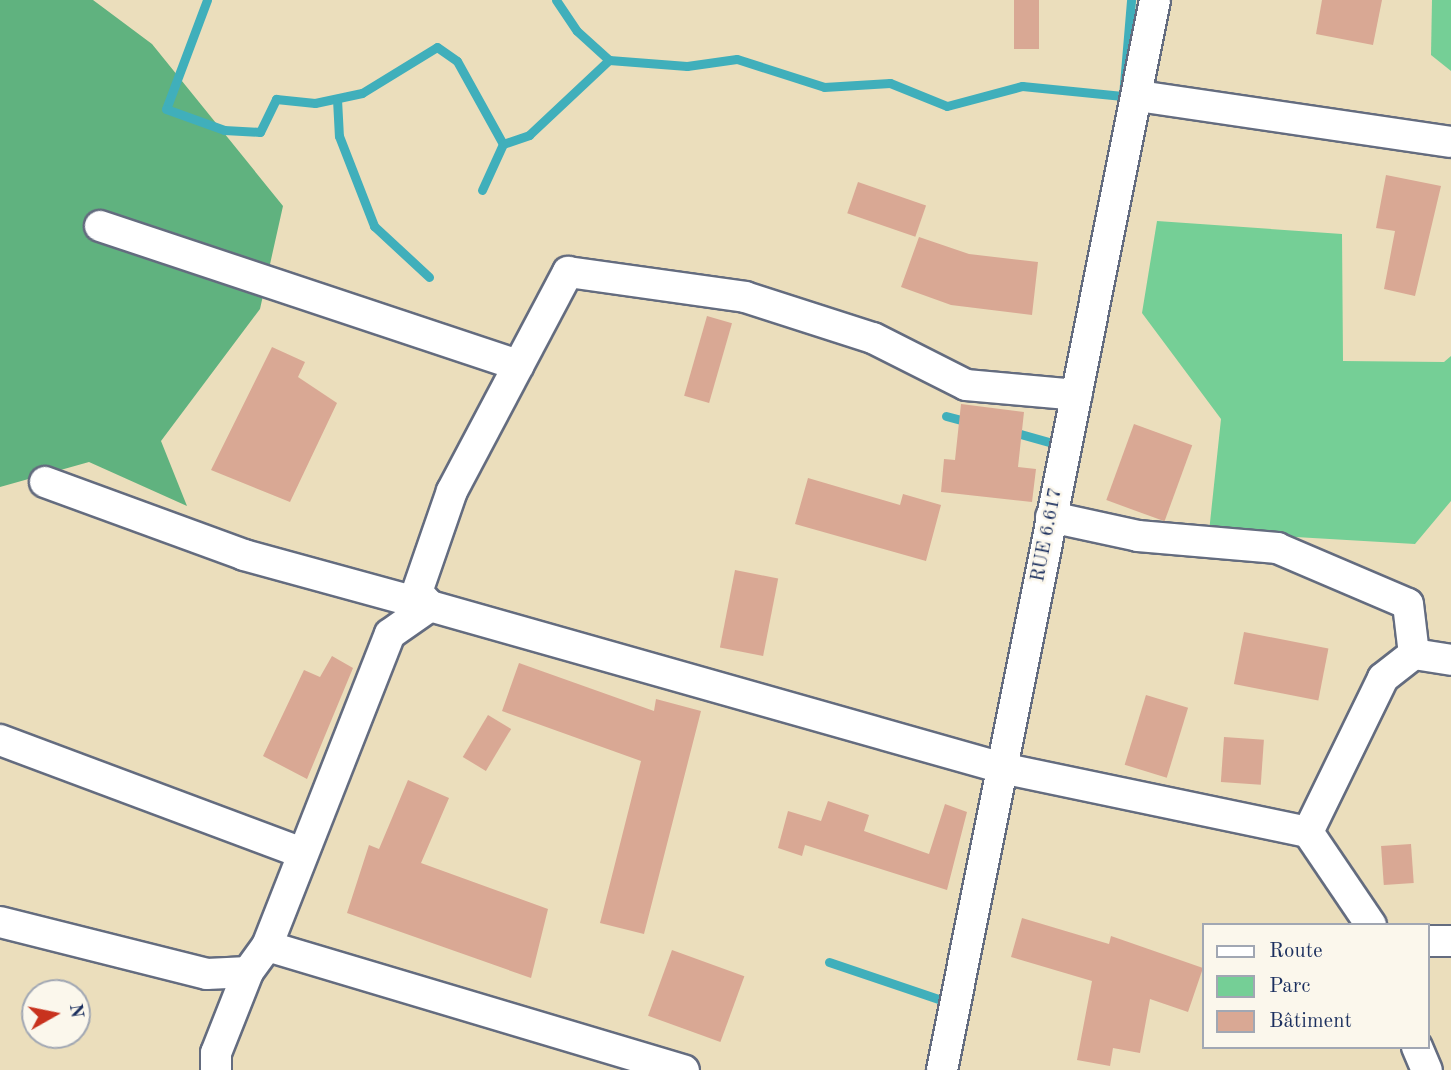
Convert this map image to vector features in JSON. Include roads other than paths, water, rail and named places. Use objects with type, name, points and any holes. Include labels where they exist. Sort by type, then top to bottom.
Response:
[{"type":"street","name":"RUE 6.617","points":[[942,1070],[1006,769],[1051,517],[1139,96],[1155,0]]},
{"type":"street","points":[[1139,96],[1451,142]]},
{"type":"street","points":[[100,226],[517,365]]},
{"type":"street","points":[[430,606],[417,592],[452,491],[568,272],[745,297],[873,338],[966,385],[1077,395]]},
{"type":"street","points":[[46,482],[244,555],[1006,769],[1308,832],[1370,923]]},
{"type":"street","points":[[1051,517],[1138,536],[1277,548],[1408,604],[1414,654]]},
{"type":"street","points":[[216,1070],[216,1053],[248,972],[267,946],[390,634],[430,606]]},
{"type":"street","points":[[1308,832],[1383,678],[1414,654],[1451,660]]},
{"type":"street","points":[[0,740],[302,853]]},
{"type":"street","points":[[0,922],[207,974],[248,972]]},
{"type":"street","points":[[1430,941],[1451,941]]},
{"type":"street","points":[[267,946],[684,1070]]},
{"type":"street","points":[[1418,1049],[1427,1070]]},
{"type":"waterway","points":[[207,0],[166,109],[224,130],[260,132],[276,99],[315,103],[362,93],[437,47],[457,61],[503,144]]},
{"type":"waterway","points":[[556,0],[577,31],[609,60],[687,66],[737,59],[824,87],[890,83],[947,106],[1022,86],[1123,96],[1131,0]]},
{"type":"waterway","points":[[503,144],[529,135],[609,60]]},
{"type":"waterway","points":[[337,99],[339,136],[374,226],[429,277]]},
{"type":"waterway","points":[[482,190],[503,144]]},
{"type":"waterway","points":[[946,416],[968,422]]},
{"type":"waterway","points":[[1013,432],[1063,446]]},
{"type":"waterway","points":[[829,962],[950,1003]]}]
